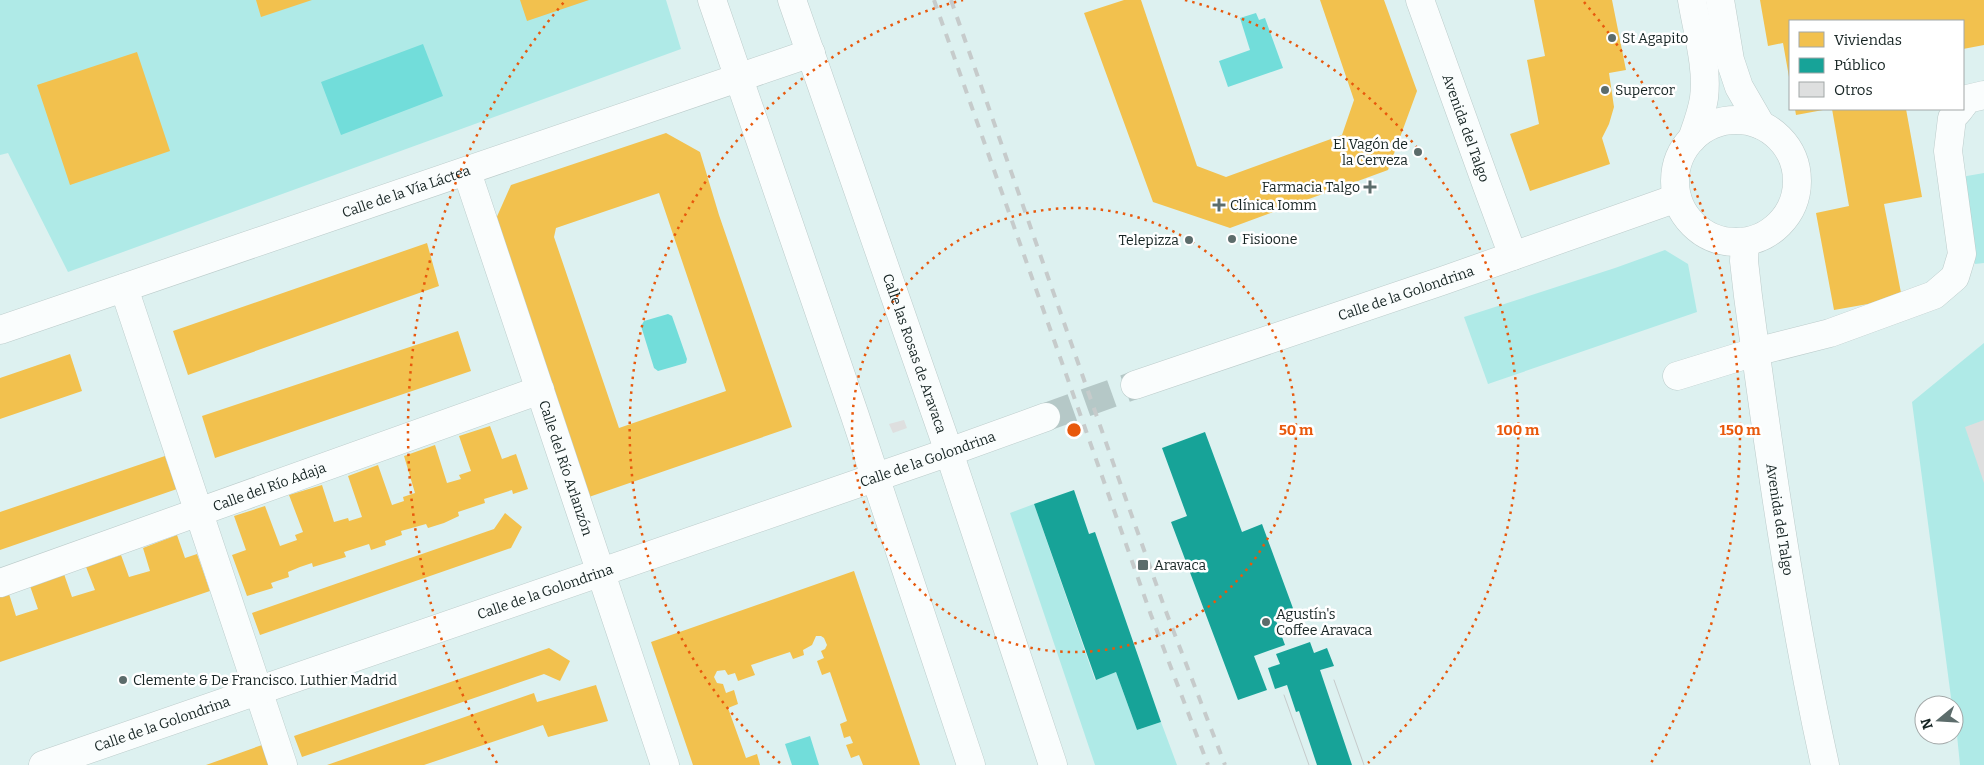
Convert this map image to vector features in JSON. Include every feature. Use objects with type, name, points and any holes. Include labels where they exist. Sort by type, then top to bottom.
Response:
[{"type":"street","points":[[712,0],[971,765]]},
{"type":"street","name":"Calle las Rosas de Aravaca","points":[[792,0],[812,53],[949,452],[1052,765]]},
{"type":"street","name":"Avenida del Talgo","points":[[1420,0],[1513,256]]},
{"type":"street","points":[[1692,0],[1703,66],[1704,96],[1700,116],[1692,139],[1682,153],[1676,170],[1677,198],[1688,219],[1702,232],[1718,240],[1745,242],[1760,238],[1773,230],[1787,215],[1796,196],[1797,174],[1791,154],[1779,137],[1761,125],[1743,120],[1724,121],[1707,128],[1692,139]]},
{"type":"street","points":[[1720,0],[1730,60],[1739,87],[1761,125]]},
{"type":"street","name":"Calle de la Vía Láctea","points":[[0,330],[812,53]]},
{"type":"street","points":[[1964,104],[1967,100],[1984,95]]},
{"type":"street","points":[[1677,376],[1755,352],[1830,334],[1934,295],[1955,277],[1962,254],[1948,151],[1952,118],[1959,110]]},
{"type":"street","name":"Calle del Río Arlanzón","points":[[467,172],[664,765]]},
{"type":"street","name":"Calle de la Golondrina","points":[[1135,385],[1677,198]]},
{"type":"street","name":"Avenida del Talgo","points":[[1745,242],[1744,261],[1755,352],[1808,683],[1825,765]]},
{"type":"street","points":[[124,288],[283,765]]},
{"type":"street","name":"Calle del Río Adaja","points":[[0,583],[540,390]]},
{"type":"street","name":"Calle de la Golondrina","points":[[43,765],[875,478],[1046,416]]},
{"type":"shaded area","points":[[0,0],[666,0],[681,49],[68,272],[8,153],[0,155]]},
{"type":"shaded area","points":[[1256,13],[1259,20],[1265,18],[1283,68],[1228,87],[1219,61],[1250,50],[1240,18]]},
{"type":"shaded area","points":[[423,44],[443,96],[341,135],[321,82]]},
{"type":"shaded area","points":[[1984,173],[1984,263],[1975,264],[1961,177]]},
{"type":"shaded area","points":[[1665,250],[1688,264],[1697,312],[1488,384],[1464,317]]},
{"type":"shaded area","points":[[668,314],[672,316],[687,359],[686,363],[658,371],[654,368],[641,326],[644,321]]},
{"type":"shaded area","points":[[1984,343],[1984,765],[1960,765],[1958,745],[1964,745],[1964,695],[1951,695],[1912,402]]},
{"type":"shaded area","points":[[1034,504],[1095,680],[1116,672],[1137,730],[1161,722],[1177,765],[1095,765],[1010,513]]},
{"type":"shaded area","points":[[810,736],[819,765],[792,765],[785,744]]},
{"type":"building: Viviendas","points":[[256,0],[312,0],[261,17]]},
{"type":"building: Viviendas","points":[[520,0],[589,0],[527,21]]},
{"type":"building: Viviendas","points":[[1124,0],[1141,0],[1197,166],[1226,177],[1342,135],[1354,100],[1320,0],[1384,0],[1417,91],[1388,170],[1230,228],[1153,202],[1084,13]]},
{"type":"building: Viviendas","points":[[1534,0],[1612,0],[1626,70],[1609,73],[1614,107],[1602,138],[1610,164],[1530,191],[1510,134],[1539,124],[1527,60],[1545,56]]},
{"type":"building: Viviendas","points":[[1760,0],[1984,0],[1984,45],[1964,49],[1964,20],[1789,20],[1789,77],[1783,43],[1768,46]]},
{"type":"building: Viviendas","points":[[137,52],[170,151],[70,185],[37,85]]},
{"type":"building: Viviendas","points":[[1795,110],[1823,110],[1796,115]]},
{"type":"building: Viviendas","points":[[1832,110],[1906,110],[1922,197],[1884,204],[1902,298],[1834,310],[1816,213],[1849,206]]},
{"type":"building: Viviendas","points":[[666,133],[700,152],[719,215],[792,427],[586,498],[495,221],[511,185]],"holes":[[[659,193],[726,391],[619,428],[554,237],[556,228]]]},
{"type":"building: Viviendas","points":[[427,243],[439,286],[188,375],[173,331]]},
{"type":"building: Viviendas","points":[[458,331],[471,371],[215,458],[202,416]]},
{"type":"building: Viviendas","points":[[70,354],[82,391],[0,419],[0,378]]},
{"type":"building: Viviendas","points":[[490,426],[502,459],[516,454],[528,489],[513,494],[512,490],[484,499],[485,503],[458,512],[459,516],[444,523],[428,528],[426,524],[401,531],[402,535],[385,541],[386,545],[371,550],[369,544],[344,552],[346,557],[313,567],[312,563],[300,567],[288,572],[289,577],[271,583],[273,588],[247,596],[232,555],[246,550],[234,516],[265,506],[280,546],[297,540],[295,535],[303,532],[289,495],[322,485],[334,522],[348,518],[349,521],[362,517],[348,476],[378,465],[392,505],[404,501],[403,497],[415,493],[404,456],[435,445],[447,483],[461,479],[459,475],[471,471],[459,436]]},
{"type":"building: Viviendas","points":[[165,456],[177,489],[0,550],[0,512]]},
{"type":"building: Viviendas","points":[[505,513],[522,527],[511,548],[260,635],[252,613],[494,529]]},
{"type":"building: Viviendas","points":[[177,535],[185,558],[197,554],[210,591],[0,662],[0,597],[9,594],[16,616],[38,609],[30,586],[64,574],[72,597],[95,590],[86,567],[121,555],[129,577],[150,571],[143,548]]},
{"type":"building: Viviendas","points":[[854,571],[920,765],[863,765],[859,755],[851,758],[846,745],[853,743],[850,736],[844,738],[840,724],[847,721],[830,672],[822,675],[817,661],[824,658],[821,651],[827,645],[824,638],[816,636],[812,645],[803,650],[804,655],[793,659],[790,652],[751,665],[755,675],[738,681],[735,673],[728,675],[725,670],[717,671],[714,677],[717,683],[723,684],[726,693],[734,690],[738,704],[728,708],[746,758],[757,754],[760,765],[693,765],[651,642]]},
{"type":"building: Viviendas","points":[[549,648],[570,661],[560,681],[544,674],[302,757],[294,736]]},
{"type":"building: Viviendas","points":[[596,685],[608,721],[548,737],[543,725],[424,765],[327,765],[534,693],[537,702]]},
{"type":"building: Viviendas","points":[[262,745],[269,765],[206,765]]},
{"type":"building: Público","points":[[1205,432],[1242,532],[1262,524],[1294,611],[1275,618],[1285,645],[1254,656],[1267,690],[1238,700],[1171,522],[1187,516],[1162,448]]},
{"type":"building: Público","points":[[1074,490],[1089,534],[1095,532],[1161,722],[1137,730],[1116,672],[1096,680],[1034,504]]},
{"type":"building: Público","points":[[1310,642],[1314,653],[1327,648],[1334,666],[1320,670],[1352,765],[1317,765],[1299,711],[1296,712],[1287,685],[1275,689],[1268,668],[1280,664],[1276,654]]},
{"type":"building: Otros","points":[[904,420],[907,428],[893,433],[889,424]]},
{"type":"building: Otros","points":[[1984,420],[1984,483],[1965,427]]},
{"type":"tunnel","points":[[1046,417],[1135,385]]},
{"type":"tram line","points":[[1334,680],[1364,765]]},
{"type":"tram line","points":[[1284,695],[1309,765]]},
{"type":"railway","points":[[934,0],[1151,615],[1208,765]]},
{"type":"railway","points":[[951,0],[1165,609],[1225,765]]},
{"type":"place","name":"St Agapito","points":[[1612,38]]},
{"type":"place","name":"Supercor","points":[[1605,90]]},
{"type":"place","name":"El Vagón de la Cerveza","points":[[1418,152]]},
{"type":"place","name":"Farmacia Talgo","points":[[1370,187]]},
{"type":"place","name":"Clínica Iomm","points":[[1219,205]]},
{"type":"place","name":"Fisioone","points":[[1232,239]]},
{"type":"place","name":"Telepizza","points":[[1189,240]]},
{"type":"place","name":"Aravaca","points":[[1143,565]]},
{"type":"place","name":"Agustín's Coffee Aravaca","points":[[1266,622]]},
{"type":"place","name":"Clemente & De Francisco. Luthier Madrid","points":[[123,680]]}]
